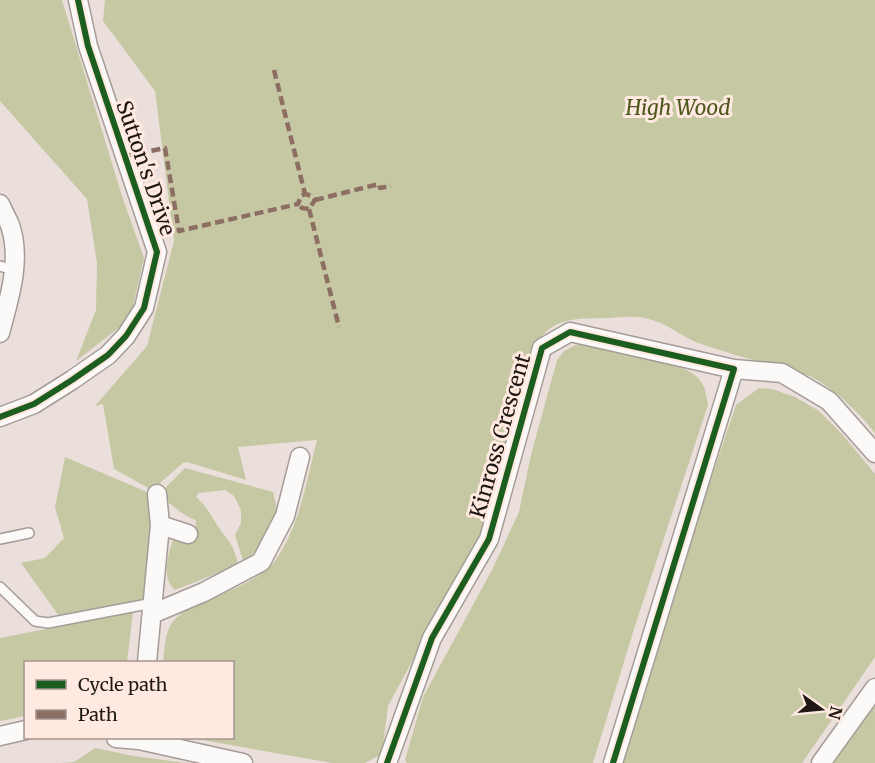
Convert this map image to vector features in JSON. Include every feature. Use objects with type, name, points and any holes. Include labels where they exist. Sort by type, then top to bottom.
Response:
[{"type":"street","name":"Sutton's Drive","points":[[0,417],[34,404],[108,355],[144,308],[157,252],[88,46],[78,0]]},
{"type":"street","points":[[0,204],[10,227],[15,256],[7,268],[11,291],[0,333]]},
{"type":"street","name":"Kinross Crescent","points":[[387,763],[432,638],[489,539],[542,348],[570,332],[734,369],[782,373],[829,401],[875,453]]},
{"type":"street","points":[[613,763],[734,369]]},
{"type":"street","points":[[152,609],[204,592],[261,562],[285,516],[283,484],[300,457]]},
{"type":"street","points":[[147,661],[160,525],[157,494]]},
{"type":"street","points":[[160,525],[188,534]]},
{"type":"street","points":[[821,763],[875,688]]},
{"type":"street","points":[[0,736],[24,730]]},
{"type":"street","points":[[139,739],[243,763]]},
{"type":"lane","points":[[0,539],[29,533]]},
{"type":"lane","points":[[0,587],[35,621],[48,623],[152,609]]},
{"type":"green space","points":[[0,0],[62,0],[122,196],[144,258],[130,319],[76,361],[96,310],[97,263],[87,199],[0,101]]},
{"type":"green space","name":"High Wood","points":[[105,0],[875,0],[875,433],[845,401],[810,376],[697,343],[655,321],[632,317],[575,319],[556,325],[539,339],[531,351],[489,514],[388,706],[382,754],[365,763],[332,763],[197,739],[234,739],[234,661],[163,661],[170,626],[190,609],[252,580],[277,558],[292,531],[317,440],[238,447],[246,480],[187,462],[152,490],[114,469],[103,404],[95,406],[147,346],[174,241],[155,91],[103,21]]},
{"type":"green space","points":[[580,343],[641,355],[687,370],[701,382],[708,405],[634,629],[593,763],[407,763],[405,760],[423,697],[493,568],[519,512],[531,455],[557,360],[564,351]]},
{"type":"green space","points":[[759,388],[772,389],[795,397],[819,411],[842,434],[875,474],[875,657],[802,763],[620,763],[691,538],[736,405]]},
{"type":"green space","points":[[65,457],[154,495],[144,599],[59,616],[21,563],[45,558],[64,538],[55,507]]},
{"type":"green space","points":[[185,468],[273,492],[276,514],[266,538],[243,561],[235,535],[241,523],[241,510],[234,496],[225,490],[199,493],[196,497],[203,503],[230,543],[238,564],[175,590],[167,573],[171,546],[173,540],[186,533],[195,533],[196,520],[165,501],[163,490]]},
{"type":"green space","points":[[133,612],[127,661],[24,661],[24,716],[0,721],[0,638]]},
{"type":"green space","points":[[875,701],[875,763],[833,763]]},
{"type":"green space","points":[[95,748],[186,763],[60,763],[74,762]]},
{"type":"marked path","points":[[274,70],[305,194]]},
{"type":"marked path","points":[[125,156],[165,148],[179,231],[298,204],[301,196],[305,194],[312,196],[315,200],[309,209],[302,208],[298,204]]},
{"type":"marked path","points":[[315,200],[379,184],[380,188],[391,186]]},
{"type":"marked path","points":[[309,209],[339,327]]},
{"type":"cycle path","points":[[0,417],[34,404],[108,355],[126,336],[144,308],[157,252],[88,46],[78,0]]},
{"type":"cycle path","points":[[387,763],[432,638],[489,539],[542,348],[570,332],[734,369],[613,763]]}]
